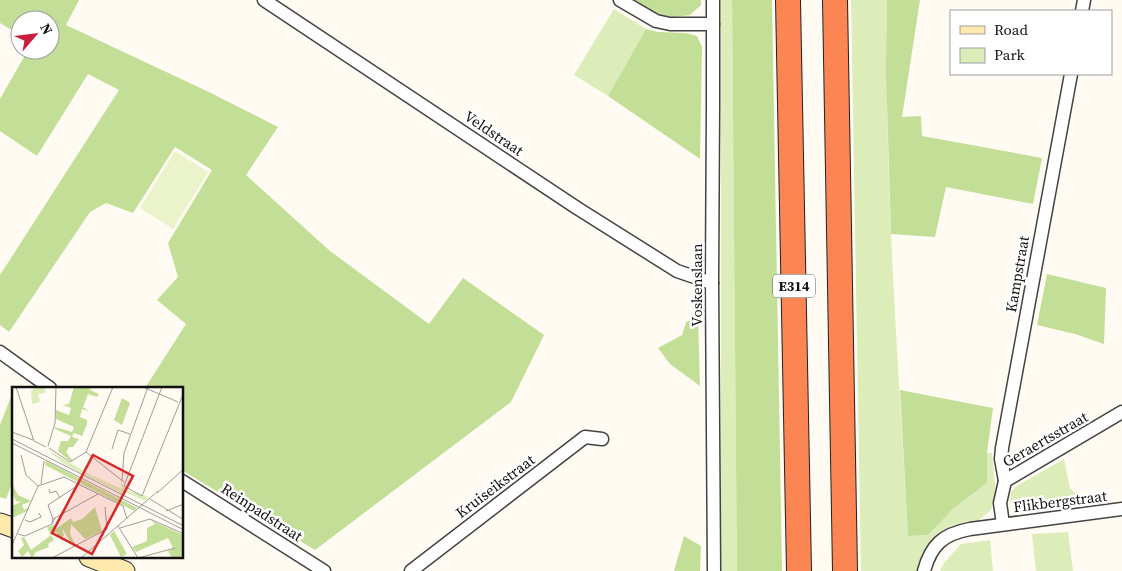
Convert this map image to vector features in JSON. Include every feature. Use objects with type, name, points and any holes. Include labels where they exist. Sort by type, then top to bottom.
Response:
[{"type":"highway","name":"E314","points":[[788,0],[799,571]]},
{"type":"highway","points":[[835,0],[845,571]]},
{"type":"main road","points":[[0,523],[12,527]]},
{"type":"main road","points":[[92,558],[125,571]]},
{"type":"street","name":"Veldstraat","points":[[264,0],[586,214],[678,271],[712,283]]},
{"type":"street","points":[[620,0],[656,21],[670,24],[713,24]]},
{"type":"street","name":"Voskenslaan","points":[[713,0],[714,571]]},
{"type":"street","name":"Kampstraat","points":[[1005,481],[1001,459],[1002,448],[1071,75]]},
{"type":"street","points":[[0,352],[49,387]]},
{"type":"street","name":"Geraertsstraat","points":[[1003,524],[1000,504],[1005,481],[1122,412]]},
{"type":"street","name":"Kruiseikstraat","points":[[411,571],[585,437],[602,439]]},
{"type":"street","name":"Reinpadstraat","points":[[184,481],[324,571]]},
{"type":"street","name":"Flikbergstraat","points":[[1003,524],[1122,509]]},
{"type":"street","points":[[924,571],[934,547],[952,533],[1003,524]]},
{"type":"green space","points":[[0,0],[79,0],[66,25],[211,93],[278,127],[246,175],[330,251],[429,324],[463,278],[544,335],[511,402],[315,550],[184,472],[184,387],[146,387],[186,324],[157,300],[178,277],[168,243],[212,170],[175,147],[133,213],[106,203],[90,212],[9,332],[0,325],[0,275],[119,90],[88,74],[37,156],[0,131],[0,99],[22,60],[60,60],[60,10],[10,10],[10,29],[0,23]]},
{"type":"green space","points":[[635,0],[701,0],[701,5],[690,15],[674,17],[655,14]]},
{"type":"green space","points":[[721,0],[732,0],[737,571],[721,571]]},
{"type":"green space","points":[[732,0],[772,0],[782,571],[737,571]]},
{"type":"green space","points":[[851,0],[887,0],[890,201],[908,536],[928,535],[954,508],[987,483],[987,453],[992,453],[996,494],[991,510],[978,521],[965,522],[949,527],[938,534],[926,546],[917,571],[861,571]]},
{"type":"green space","points":[[887,0],[920,0],[902,117],[921,116],[922,136],[1042,158],[1033,204],[946,187],[935,237],[891,234],[886,70]]},
{"type":"green space","points":[[614,9],[646,29],[608,96],[574,75]]},
{"type":"green space","points":[[646,29],[697,36],[702,47],[700,159],[608,96]]},
{"type":"green space","points":[[175,151],[208,172],[173,229],[140,208]]},
{"type":"green space","points":[[1047,274],[1106,288],[1104,344],[1075,334],[1037,325]]},
{"type":"green space","points":[[698,316],[700,386],[670,364],[658,348],[682,335],[686,322]]},
{"type":"green space","points":[[900,390],[993,408],[987,453],[987,483],[954,508],[928,535],[908,536]]},
{"type":"green space","points":[[12,394],[12,484],[6,499],[0,497],[0,425]]},
{"type":"green space","points":[[1064,459],[1070,488],[1084,503],[1019,514],[1010,502],[1011,492],[1015,487]]},
{"type":"green space","points":[[1068,532],[1073,571],[1036,571],[1032,534]]},
{"type":"green space","points":[[684,536],[701,546],[700,571],[674,571]]},
{"type":"green space","points":[[990,540],[993,571],[940,571],[944,563],[961,544]]}]
